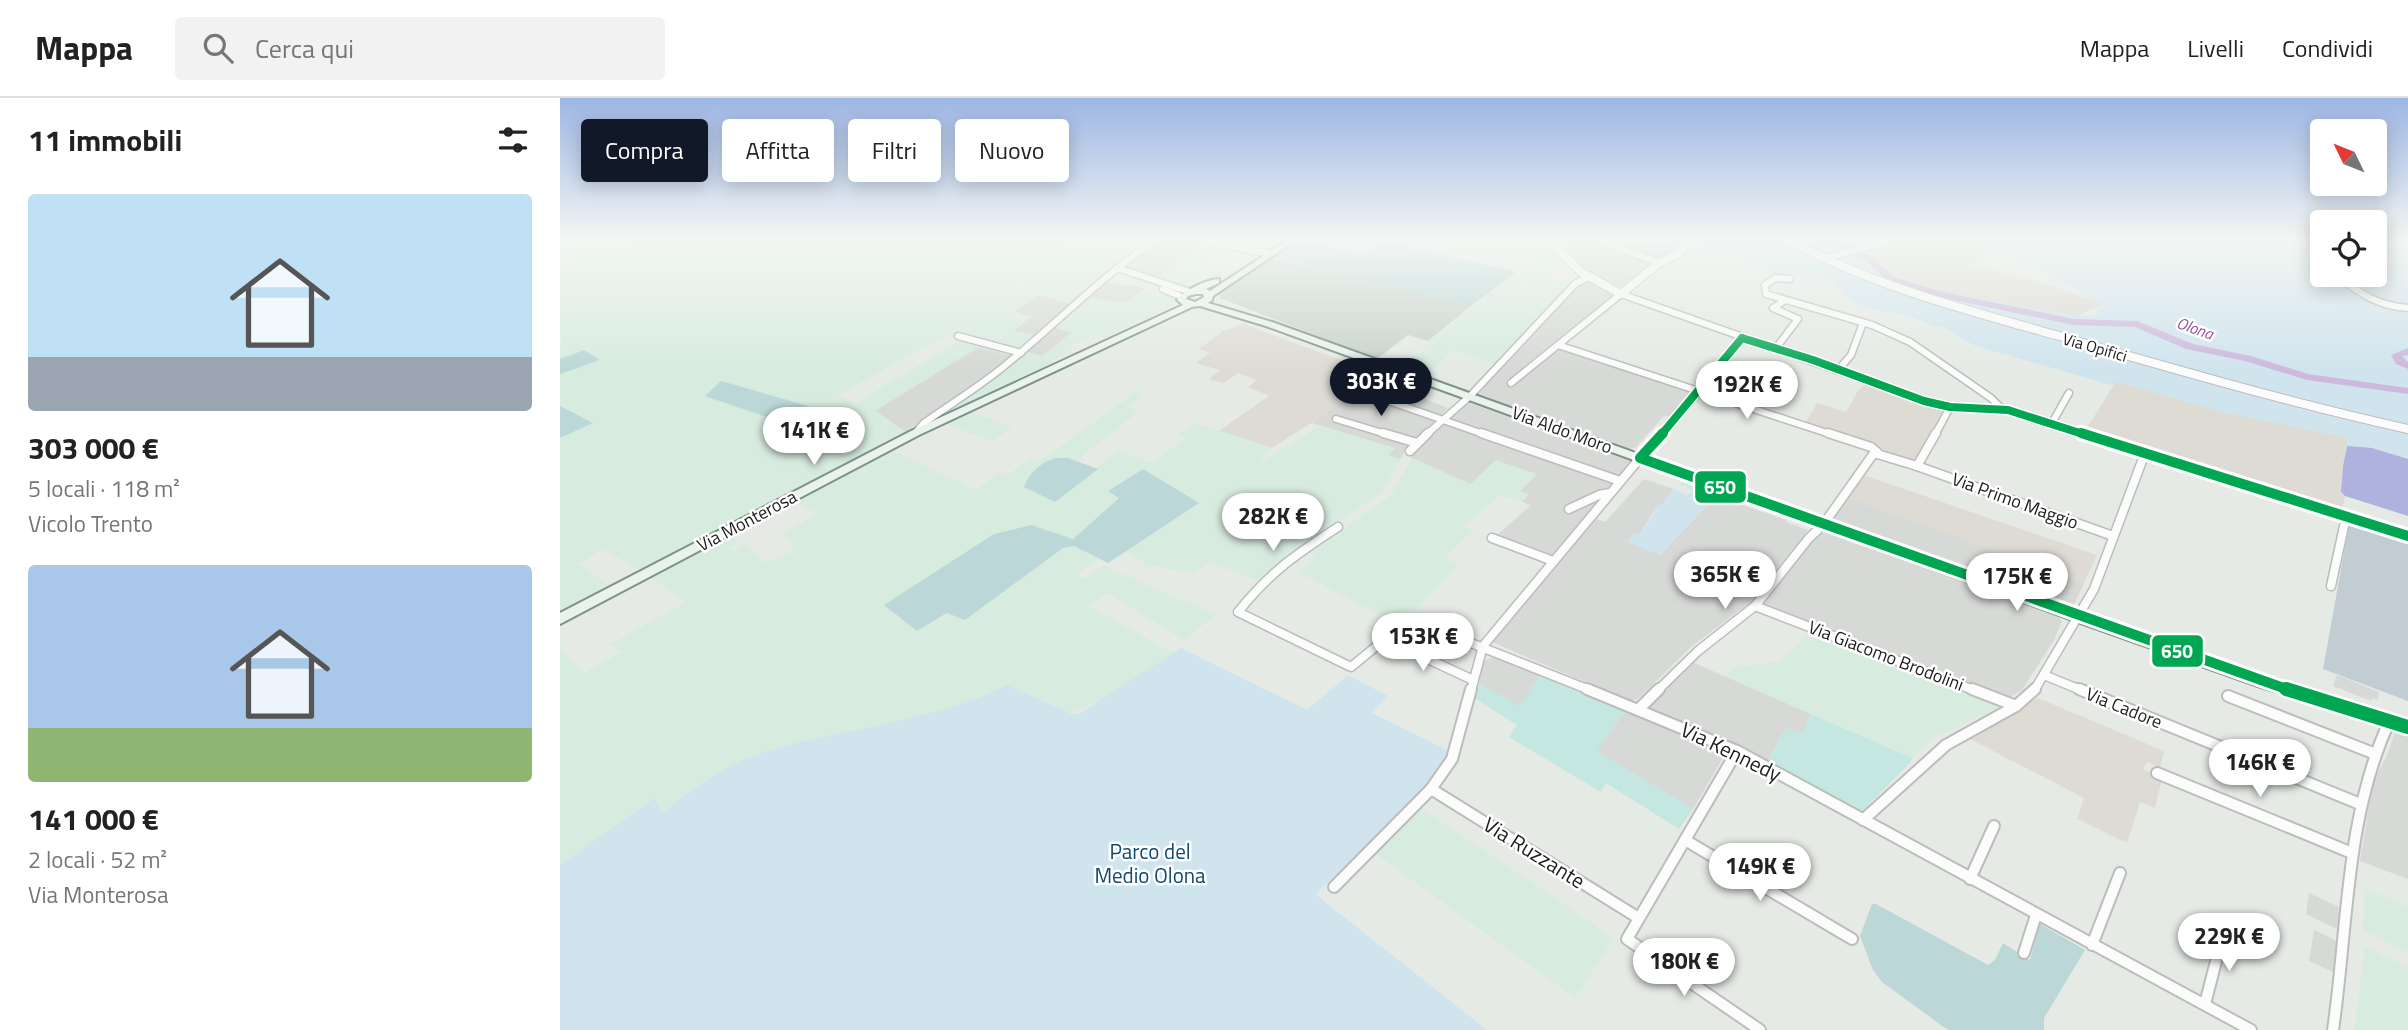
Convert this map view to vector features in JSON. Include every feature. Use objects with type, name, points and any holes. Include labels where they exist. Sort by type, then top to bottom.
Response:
[{"type":"main road","name":"Via Monterosa","points":[[1086,352],[1208,284]]},
{"type":"main road","name":"Via Monterosa","points":[[560,619],[915,433],[1195,304],[1226,284]]},
{"type":"main road","points":[[1187,295],[1209,296],[1269,324]]},
{"type":"main road","points":[[1187,295],[1195,304],[1269,324]]},
{"type":"main road","name":"Via Aldo Moro","points":[[1269,324],[2077,617],[2252,678],[2408,727]]},
{"type":"street","points":[[915,433],[1021,353],[1099,284]]},
{"type":"street","points":[[1158,284],[1187,295]]},
{"type":"street","points":[[1410,451],[1439,421],[1470,396],[1575,284]]},
{"type":"street","points":[[1603,284],[1742,338],[1839,369],[1907,395],[1950,407],[2001,408],[2408,536]]},
{"type":"street","points":[[1511,383],[1632,284]]},
{"type":"street","points":[[1766,284],[1766,294],[1783,301],[1863,323],[1910,342],[1991,398],[2001,408]]},
{"type":"street","name":"Via Opifici","points":[[1888,284],[1918,296],[2297,404],[2408,429]]},
{"type":"street","points":[[2351,287],[2373,302],[2408,308]]},
{"type":"street","points":[[1776,348],[1798,319],[1773,308],[1783,301]]},
{"type":"street","points":[[1839,369],[1851,355],[1863,323]]},
{"type":"street","points":[[958,336],[1021,353]]},
{"type":"street","points":[[1334,887],[1431,789],[1452,759],[1483,646],[1742,338]]},
{"type":"street","name":"Via Primo Maggio","points":[[1558,345],[1871,447],[1877,452],[2113,536]]},
{"type":"street","points":[[2052,423],[2069,393]]},
{"type":"street","points":[[1386,400],[1439,421],[1620,481]]},
{"type":"street","points":[[1917,466],[1950,407]]},
{"type":"street","points":[[1336,419],[1417,443]]},
{"type":"street","points":[[1638,710],[1698,651],[1755,606],[1809,538],[1824,525],[1877,452]]},
{"type":"street","points":[[1863,820],[1946,745],[2016,706],[2032,693],[2099,578],[2145,453]]},
{"type":"street","points":[[1569,509],[1599,495],[1610,493]]},
{"type":"street","points":[[2332,586],[2346,517]]},
{"type":"street","points":[[1338,527],[1293,556],[1262,582],[1238,612],[1351,667],[1385,639],[1473,680]]},
{"type":"street","points":[[1492,538],[1553,561]]},
{"type":"street","name":"Via Giacomo Brodolini","points":[[1755,606],[2016,706]]},
{"type":"street","name":"Via Kennedy","points":[[1385,639],[1413,620],[1483,646],[1737,751],[2251,1030]]},
{"type":"street","name":"Via Cadore","points":[[2044,675],[2360,804]]},
{"type":"street","points":[[2228,696],[2373,753]]},
{"type":"street","points":[[2333,1030],[2352,853],[2360,804],[2373,753],[2389,722]]},
{"type":"street","points":[[1737,751],[1637,917],[1627,939],[1760,1030]]},
{"type":"street","points":[[2157,773],[2352,853]]},
{"type":"street","name":"Via Ruzzante","points":[[1431,789],[1637,917]]},
{"type":"street","points":[[1970,879],[1994,826]]},
{"type":"street","points":[[1685,840],[1852,939]]},
{"type":"street","points":[[2092,945],[2120,873]]},
{"type":"street","points":[[2024,953],[2036,915]]},
{"type":"street","points":[[2205,1004],[2223,934]]},
{"type":"shaded area","points":[[1101,284],[1122,284],[1145,289],[1124,303],[1089,298]]},
{"type":"shaded area","points":[[1385,284],[1499,284],[1471,306]]},
{"type":"shaded area","points":[[1388,284],[1471,306],[1428,341],[1408,335],[1377,359],[1220,298],[1219,292],[1226,286]]},
{"type":"shaded area","points":[[1578,284],[1592,284],[1613,295],[1506,381],[1515,384],[1560,347],[1688,388],[1690,393],[1670,417],[1664,416],[1636,447],[1630,449],[1475,393]]},
{"type":"shaded area","points":[[1916,284],[2047,284],[2104,304],[2077,316],[1939,293]]},
{"type":"shaded area","points":[[1038,295],[1075,304],[1051,327],[1073,332],[1042,356],[1026,352],[1045,338],[1012,331],[1032,317],[1013,311]]},
{"type":"shaded area","points":[[1243,324],[1363,368],[1381,372],[1327,413],[1272,448],[1219,431],[1269,396],[1248,387],[1257,380],[1238,373],[1223,383],[1209,379],[1220,370],[1196,363],[1210,353],[1199,349],[1223,331]]},
{"type":"shaded area","points":[[979,347],[1012,355],[906,432],[874,410]]},
{"type":"shaded area","points":[[584,350],[600,360],[560,374],[560,359]]},
{"type":"shaded area","points":[[1373,378],[1448,408],[1409,446],[1400,459],[1388,455],[1394,448],[1312,423]]},
{"type":"shaded area","points":[[721,381],[808,406],[782,422],[705,396]]},
{"type":"shaded area","points":[[2113,381],[2348,438],[2343,466],[2341,492],[2345,496],[2342,509],[2085,431],[2113,386]]},
{"type":"shaded area","points":[[1865,384],[1944,410],[1914,462],[1806,422],[1817,403],[1846,412]]},
{"type":"shaded area","points":[[1467,402],[1632,462],[1617,478],[1446,421]]},
{"type":"shaded area","points":[[560,406],[593,423],[560,438]]},
{"type":"shaded area","points":[[1441,423],[1615,480],[1552,555],[1545,556],[1495,537],[1531,505],[1522,502],[1528,495],[1520,491],[1536,475],[1470,484],[1410,457]]},
{"type":"shaded area","points":[[2347,446],[2372,448],[2408,459],[2408,516],[2345,496],[2341,492]]},
{"type":"shaded area","points":[[1056,458],[1068,458],[1098,469],[1055,502],[1024,487],[1037,468]]},
{"type":"shaded area","points":[[1143,469],[1199,503],[1108,563],[1074,546],[1063,548],[965,620],[947,613],[917,631],[884,605],[994,534],[1031,525],[1073,539],[1119,498],[1108,491]]},
{"type":"shaded area","points":[[1863,475],[2097,555],[2084,583],[1847,497]]},
{"type":"shaded area","points":[[1644,479],[1674,489],[1663,504],[1658,505],[1639,535],[1660,555],[1716,496],[1808,530],[1752,601],[1692,646],[1638,699],[1629,701],[1492,642],[1592,518],[1605,522]]},
{"type":"shaded area","points":[[1847,497],[2084,583],[2072,609],[1835,524],[1832,520]]},
{"type":"shaded area","points":[[2350,520],[2408,539],[2408,701],[2323,669]]},
{"type":"shaded area","points":[[1820,533],[1831,533],[2057,616],[2062,621],[2054,640],[2022,690],[2009,698],[1759,606]]},
{"type":"shaded area","points":[[1496,656],[1541,673],[1520,707],[1479,684],[1483,661]]},
{"type":"shaded area","points":[[1692,662],[1811,714],[1802,734],[1786,728],[1767,762],[1711,734],[1650,709],[1649,704]]},
{"type":"shaded area","points":[[1541,673],[1626,710],[1597,751],[1693,809],[1679,829],[1606,783],[1601,792],[1509,737],[1517,725],[1474,698],[1479,684],[1520,706]]},
{"type":"shaded area","points":[[2337,675],[2379,692],[2378,700],[2372,698],[2371,701],[2333,686]]},
{"type":"shaded area","points":[[2038,698],[2164,751],[2160,768],[2147,762],[2143,769],[2162,778],[2155,808],[2140,802],[2127,843],[2077,819],[2084,798],[1966,737]]},
{"type":"shaded area","points":[[1626,710],[1720,748],[1724,756],[1693,809],[1596,751]]},
{"type":"shaded area","points":[[1811,714],[1912,758],[1910,763],[1863,810],[1857,812],[1767,762],[1786,728],[1802,734]]},
{"type":"shaded area","points":[[2396,729],[2408,733],[2408,879],[2360,861],[2373,781],[2387,756]]},
{"type":"shaded area","points":[[2309,893],[2339,907],[2337,929],[2306,914]]},
{"type":"shaded area","points":[[1872,904],[1988,965],[1995,960],[2003,943],[2030,960],[2040,924],[2085,950],[2044,1018],[2044,1030],[1948,1030],[1882,982],[1873,970],[1860,936]]},
{"type":"shaded area","points":[[2314,930],[2337,941],[2333,972],[2309,961]]},
{"type":"green space","points":[[560,284],[1097,284],[1084,297],[1124,303],[1145,289],[1160,297],[1169,294],[1177,299],[1171,306],[1107,338],[1093,335],[1070,345],[1072,352],[1054,359],[1050,363],[1054,364],[962,409],[1012,427],[992,441],[937,421],[886,447],[976,490],[998,473],[1006,476],[1030,458],[1040,461],[1136,392],[1143,394],[1128,407],[1139,411],[1076,461],[1068,458],[1055,502],[1118,450],[1151,463],[1187,438],[1179,434],[1196,423],[1272,448],[1257,465],[1320,426],[1395,448],[1388,455],[1400,459],[1383,491],[1291,554],[1258,581],[1211,562],[1193,573],[1147,565],[1125,551],[1199,503],[1143,469],[1109,491],[1120,497],[1072,539],[1031,525],[994,534],[885,605],[917,631],[1063,548],[1074,546],[1099,558],[1077,574],[1084,579],[1104,566],[1216,615],[1184,640],[1107,593],[1089,606],[1173,653],[1156,668],[1074,712],[560,1030],[560,648],[584,673],[621,652],[611,644],[686,602],[645,573],[602,549],[579,564],[613,589],[560,616],[560,438],[593,423],[560,406],[560,374],[599,360],[584,350],[560,359]],"holes":[[[1038,295],[1075,305],[1050,327],[1072,332],[1042,356],[1027,352],[1046,337],[1013,330],[1032,317],[1014,311]],[[946,335],[960,341],[856,403],[838,395]],[[979,347],[1011,356],[906,432],[875,411]],[[796,502],[817,514],[783,533],[794,547],[790,553],[765,563],[745,544],[733,551],[729,548],[739,542],[731,537]]]},
{"type":"green space","points":[[1177,284],[1201,284],[1192,289]]},
{"type":"green space","points":[[1500,284],[1573,284],[1496,364],[1453,350],[1426,377],[1404,369],[1427,346],[1424,345]]},
{"type":"green space","points":[[1835,284],[1914,284],[1931,290],[2063,314],[2094,316],[2102,304],[2067,284],[2387,287],[2387,284],[2408,284],[2408,504],[2340,484],[2348,438],[2222,412],[2114,381],[2111,385],[1973,345],[1942,326],[1939,328],[1905,315],[1881,312],[1857,305]]},
{"type":"green space","points":[[1412,458],[1470,484],[1496,460],[1536,474],[1520,491],[1528,494],[1522,502],[1500,495],[1464,526],[1474,530],[1445,558],[1459,564],[1411,613],[1408,611],[1395,623],[1299,572],[1316,557],[1310,553],[1391,495]]},
{"type":"green space","points":[[1683,483],[1716,496],[1660,555],[1627,542],[1634,533],[1639,535],[1654,514],[1653,508],[1663,503],[1674,489],[1686,495],[1692,492],[1687,486],[1679,485]]},
{"type":"green space","points":[[1804,635],[2002,705],[1936,737],[1912,758],[1725,676],[1734,668],[1779,661],[1796,647]]},
{"type":"green space","name":"Parco del Medio Olona","points":[[1181,648],[1307,710],[1348,675],[1388,696],[1372,713],[1451,752],[1405,810],[1315,894],[1487,1030],[560,1030],[560,865],[655,798],[662,813],[717,774],[753,756],[817,738],[946,709],[1007,685],[1071,714],[1079,714]]},
{"type":"green space","points":[[1420,808],[1614,938],[1575,998],[1376,854]]},
{"type":"green space","points":[[2364,888],[2408,907],[2408,951],[2363,931]]},
{"type":"green space","points":[[2365,947],[2408,968],[2408,1030],[2354,1030]]},
{"type":"waterway","name":"Olona","points":[[1908,284],[1937,294],[2074,322],[2137,324],[2190,347],[2247,358],[2307,377],[2408,391]]},
{"type":"waterway","name":"Olona","points":[[2408,351],[2396,355],[2400,362],[2408,366]]},
{"type":"transit line","name":"650","points":[[1742,338],[1700,391],[1640,458],[2263,682],[2408,727]]},
{"type":"transit line","name":"650","points":[[1742,338],[1813,360],[1924,401],[1950,407],[2008,410],[2408,536]]}]
